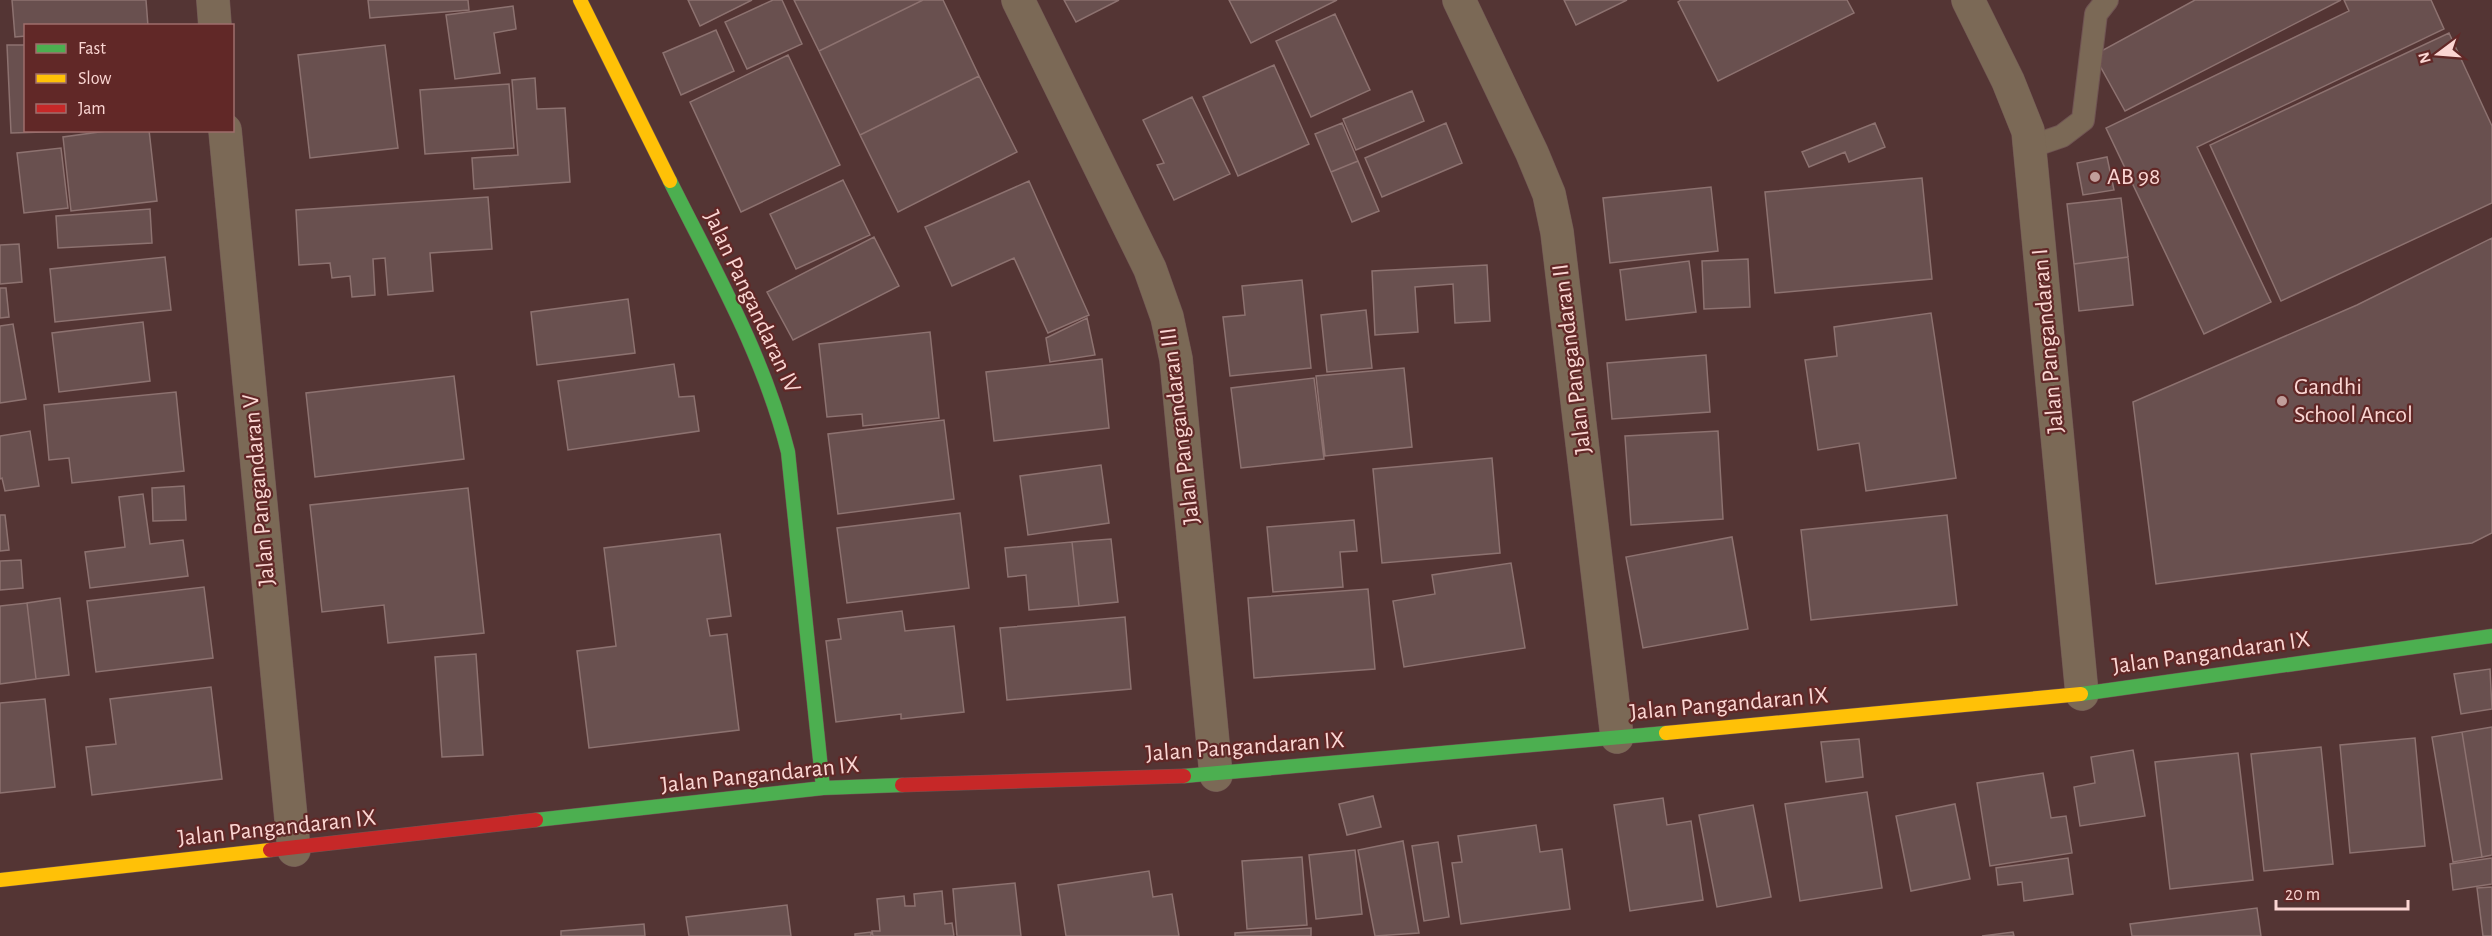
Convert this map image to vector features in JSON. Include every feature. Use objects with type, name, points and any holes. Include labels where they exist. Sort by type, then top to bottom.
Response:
[{"type":"street","points":[[213,0],[215,24]]},
{"type":"street","name":"Jalan Pangandaran IV","points":[[580,0],[756,354],[778,412],[788,452],[823,789]]},
{"type":"street","name":"Jalan Pangandaran III","points":[[1018,0],[1150,269],[1167,316],[1176,359],[1216,776]]},
{"type":"street","name":"Jalan Pangandaran II","points":[[1459,0],[1549,194],[1557,232],[1617,737]]},
{"type":"street","name":"Jalan Pangandaran I","points":[[1968,0],[2008,81],[2028,131],[2082,694]]},
{"type":"street","name":"Jalan Pangandaran V","points":[[225,132],[294,849]]},
{"type":"street","name":"Jalan Pangandaran IX","points":[[0,880],[823,789],[1216,776],[2082,694],[2492,636]]},
{"type":"lane","points":[[2030,147],[2062,136],[2083,120],[2096,14],[2107,0]]},
{"type":"building","points":[[12,0],[146,0],[148,24],[24,24],[24,36],[15,37]]},
{"type":"building","points":[[368,0],[468,0],[469,10],[370,18]]},
{"type":"building","points":[[688,0],[752,0],[700,26]]},
{"type":"building","points":[[773,0],[782,0],[802,44],[747,69],[725,22]]},
{"type":"building","points":[[794,0],[923,0],[819,51]]},
{"type":"building","points":[[923,0],[943,0],[979,76],[860,135],[819,51]]},
{"type":"building","points":[[1064,0],[1119,0],[1076,22]]},
{"type":"building","points":[[1229,0],[1337,0],[1251,43]]},
{"type":"building","points":[[1564,0],[1627,0],[1576,25]]},
{"type":"building","points":[[1681,0],[1847,0],[1854,13],[1718,81],[1678,2]]},
{"type":"building","points":[[2195,0],[2341,0],[2125,111],[2094,55]]},
{"type":"building","points":[[2344,0],[2431,0],[2444,29],[2197,147],[2271,302],[2204,334],[2106,128],[2349,11]]},
{"type":"building","points":[[513,6],[516,29],[494,33],[500,73],[455,79],[446,15]]},
{"type":"building","points":[[1335,14],[1370,90],[1311,117],[1276,41]]},
{"type":"building","points":[[716,30],[734,71],[681,95],[663,53]]},
{"type":"building","points":[[2449,33],[2492,126],[2492,203],[2281,301],[2210,145]]},
{"type":"building","points":[[7,45],[24,45],[24,132],[44,132],[11,133]]},
{"type":"building","points":[[385,45],[398,148],[310,158],[298,55]]},
{"type":"building","points":[[788,55],[840,165],[741,212],[690,102]]},
{"type":"building","points":[[1274,65],[1309,144],[1238,176],[1203,97]]},
{"type":"building","points":[[979,76],[1017,152],[898,212],[860,135]]},
{"type":"building","points":[[535,78],[537,109],[565,108],[570,182],[474,189],[472,158],[518,155],[512,80]]},
{"type":"building","points":[[509,84],[514,148],[425,154],[420,90]]},
{"type":"building","points":[[1412,91],[1424,121],[1356,150],[1343,119]]},
{"type":"building","points":[[1192,97],[1230,174],[1174,200],[1157,165],[1164,163],[1143,120]]},
{"type":"building","points":[[1342,123],[1358,161],[1331,172],[1315,134]]},
{"type":"building","points":[[1446,123],[1462,163],[1382,197],[1365,158]]},
{"type":"building","points":[[1875,123],[1885,147],[1849,162],[1845,152],[1809,167],[1802,152]]},
{"type":"building","points":[[99,132],[149,132],[157,201],[71,211],[63,137]]},
{"type":"building","points":[[61,148],[68,208],[24,213],[17,153]]},
{"type":"building","name":"AB 98","points":[[2107,157],[2114,190],[2083,195],[2077,163]]},
{"type":"building","points":[[1358,161],[1379,211],[1352,222],[1331,172]]},
{"type":"building","points":[[1922,178],[1932,279],[1775,293],[1765,192]]},
{"type":"building","points":[[843,180],[870,235],[796,269],[770,214]]},
{"type":"building","points":[[1029,181],[1089,315],[1048,333],[1014,258],[952,286],[925,227]]},
{"type":"building","points":[[1711,187],[1718,251],[1610,263],[1603,198]]},
{"type":"building","points":[[488,197],[492,249],[430,253],[433,291],[388,295],[385,258],[373,259],[375,295],[352,297],[350,276],[332,278],[330,263],[299,265],[296,210]]},
{"type":"building","points":[[2121,198],[2128,257],[2074,264],[2067,204]]},
{"type":"building","points":[[150,209],[152,243],[58,248],[56,216]]},
{"type":"building","points":[[874,237],[899,286],[793,340],[767,292]]},
{"type":"building","points":[[2492,238],[2492,533],[2472,543],[2156,584],[2133,402],[2357,305]]},
{"type":"building","points":[[19,244],[22,282],[0,284],[0,245]]},
{"type":"building","points":[[165,257],[171,310],[55,322],[50,269]]},
{"type":"building","points":[[2128,257],[2133,305],[2079,311],[2074,264]]},
{"type":"building","points":[[1748,259],[1750,307],[1704,309],[1702,261]]},
{"type":"building","points":[[1689,261],[1696,312],[1626,320],[1620,270]]},
{"type":"building","points":[[1487,265],[1490,321],[1455,323],[1453,284],[1415,287],[1418,332],[1375,335],[1372,271]]},
{"type":"building","points":[[1302,280],[1311,368],[1230,376],[1223,317],[1245,315],[1242,286]]},
{"type":"building","points":[[0,288],[6,288],[9,317],[0,318]]},
{"type":"building","points":[[628,299],[635,353],[537,365],[531,312]]},
{"type":"building","points":[[1366,310],[1372,368],[1327,372],[1321,315]]},
{"type":"building","points":[[1931,313],[1956,478],[1866,491],[1859,443],[1818,450],[1805,360],[1837,356],[1834,327]]},
{"type":"building","points":[[1087,318],[1095,355],[1050,362],[1046,338]]},
{"type":"building","points":[[143,322],[150,381],[59,392],[52,333]]},
{"type":"building","points":[[13,324],[26,399],[0,403],[0,326]]},
{"type":"building","points":[[930,332],[939,418],[863,426],[862,414],[827,417],[819,344]]},
{"type":"building","points":[[1706,355],[1710,412],[1612,419],[1607,363]]},
{"type":"building","points":[[1102,359],[1109,428],[994,441],[986,372]]},
{"type":"building","points":[[674,364],[679,397],[694,396],[699,431],[568,450],[558,381]]},
{"type":"building","points":[[1404,368],[1412,447],[1325,456],[1316,376]]},
{"type":"building","points":[[454,376],[464,459],[315,477],[306,393]]},
{"type":"building","points":[[1314,378],[1324,459],[1241,468],[1231,388]]},
{"type":"building","points":[[176,392],[184,471],[72,483],[69,458],[49,460],[44,405]]},
{"type":"building","points":[[944,420],[954,499],[838,514],[828,434]]},
{"type":"building","points":[[30,431],[39,486],[5,491],[2,478],[0,479],[0,436]]},
{"type":"building","points":[[1718,431],[1723,519],[1631,525],[1625,436]]},
{"type":"building","points":[[1492,458],[1500,553],[1382,563],[1373,469]]},
{"type":"building","points":[[1101,465],[1109,523],[1028,535],[1020,476]]},
{"type":"building","points":[[184,486],[186,520],[153,521],[152,488]]},
{"type":"building","points":[[468,488],[484,633],[388,643],[384,605],[322,612],[310,505]]},
{"type":"building","points":[[143,494],[150,544],[183,540],[188,576],[90,588],[85,552],[125,547],[119,497]]},
{"type":"building","points":[[960,513],[969,588],[847,603],[837,528]]},
{"type":"building","points":[[0,515],[5,515],[9,550],[0,551]]},
{"type":"building","points":[[1947,515],[1957,605],[1811,620],[1801,530]]},
{"type":"building","points":[[1354,520],[1357,551],[1340,552],[1343,587],[1273,592],[1267,527]]},
{"type":"building","points":[[720,534],[731,616],[707,619],[710,636],[727,634],[739,730],[589,748],[577,651],[616,646],[604,548]]},
{"type":"building","points":[[1732,537],[1748,629],[1643,648],[1626,557]]},
{"type":"building","points":[[1111,539],[1118,602],[1079,606],[1072,542]]},
{"type":"building","points":[[1072,542],[1079,606],[1029,610],[1026,575],[1008,577],[1005,548]]},
{"type":"building","points":[[21,560],[23,588],[0,590],[0,561]]},
{"type":"building","points":[[1511,563],[1525,648],[1404,667],[1393,601],[1435,594],[1432,575]]},
{"type":"building","points":[[204,587],[213,658],[96,672],[87,601]]},
{"type":"building","points":[[1368,589],[1375,669],[1254,678],[1248,598]]},
{"type":"building","points":[[60,598],[69,675],[36,679],[27,603]]},
{"type":"building","points":[[27,603],[36,679],[0,684],[0,606]]},
{"type":"building","points":[[902,611],[905,631],[954,626],[964,712],[901,719],[901,714],[836,722],[826,641],[841,639],[838,619]]},
{"type":"building","points":[[1125,617],[1131,689],[1007,700],[1000,628]]},
{"type":"building","points":[[476,654],[483,755],[442,757],[435,657]]},
{"type":"building","points":[[2490,669],[2492,709],[2461,714],[2454,674]]},
{"type":"building","points":[[211,687],[222,779],[92,795],[86,747],[116,744],[110,699]]},
{"type":"building","points":[[45,699],[55,787],[0,793],[0,703]]},
{"type":"building","points":[[2492,727],[2492,855],[2482,857],[2462,732]]},
{"type":"building","points":[[2462,732],[2482,857],[2453,862],[2432,737]]},
{"type":"building","points":[[2415,738],[2425,846],[2350,853],[2340,745]]},
{"type":"building","points":[[1859,739],[1863,777],[1826,782],[1821,742]]},
{"type":"building","points":[[2321,747],[2333,864],[2264,871],[2251,754]]},
{"type":"building","points":[[2133,750],[2145,816],[2080,826],[2074,787],[2095,783],[2091,757]]},
{"type":"building","points":[[2238,753],[2253,880],[2170,889],[2155,762]]},
{"type":"building","points":[[2043,773],[2051,818],[2066,816],[2072,853],[1990,866],[1977,783]]},
{"type":"building","points":[[1867,792],[1882,888],[1800,901],[1785,804]]},
{"type":"building","points":[[1373,796],[1381,827],[1347,835],[1339,804]]},
{"type":"building","points":[[1663,798],[1667,825],[1691,821],[1703,900],[1630,911],[1614,805]]},
{"type":"building","points":[[1955,804],[1970,879],[1911,891],[1896,816]]},
{"type":"building","points":[[1753,805],[1771,897],[1717,907],[1699,815]]},
{"type":"building","points":[[1536,825],[1540,852],[1562,849],[1570,909],[1461,924],[1452,863],[1462,862],[1458,836]]},
{"type":"building","points":[[1403,841],[1419,933],[1375,936],[1358,850]]},
{"type":"building","points":[[1438,842],[1449,917],[1424,921],[1412,846]]},
{"type":"building","points":[[1355,850],[1362,914],[1316,919],[1309,855]]},
{"type":"building","points":[[1302,857],[1307,925],[1247,929],[1242,861]]},
{"type":"building","points":[[2068,858],[2073,894],[2024,901],[2022,882],[1998,885],[1996,868]]},
{"type":"building","points":[[2492,858],[2492,884],[2453,890],[2450,864]]},
{"type":"building","points":[[1149,871],[1153,897],[1172,894],[1179,936],[1066,936],[1058,885]]},
{"type":"building","points":[[1015,883],[1021,936],[957,936],[953,889]]},
{"type":"building","points":[[2492,887],[2492,936],[2483,936],[2477,888]]},
{"type":"building","points":[[942,891],[945,924],[952,923],[954,936],[873,936],[872,931],[880,931],[877,899],[904,896],[905,906],[915,906],[914,894]]},
{"type":"building","points":[[787,905],[791,936],[689,936],[686,917]]},
{"type":"building","points":[[2257,908],[2261,936],[2132,936],[2130,924]]},
{"type":"building","points":[[644,924],[645,936],[561,936],[561,931]]},
{"type":"building","points":[[1311,928],[1311,936],[1235,936],[1235,933]]},
{"type":"building","points":[[871,932],[871,936],[855,936],[855,934]]},
{"type":"building","points":[[2013,932],[2014,936],[1982,936]]},
{"type":"traffic: fast","points":[[670,181],[752,347],[778,416],[788,452],[823,788]]},
{"type":"traffic: fast","points":[[2081,694],[2492,636]]},
{"type":"traffic: fast","points":[[1184,776],[1666,733]]},
{"type":"traffic: fast","points":[[536,820],[823,788],[902,785]]},
{"type":"traffic: slow","points":[[580,0],[670,181]]},
{"type":"traffic: slow","points":[[1666,733],[2081,694]]},
{"type":"traffic: slow","points":[[0,880],[270,850]]},
{"type":"traffic: jam","points":[[902,785],[1184,776]]},
{"type":"traffic: jam","points":[[270,850],[536,820]]},
{"type":"place","name":"AB 98","points":[[2095,177]]},
{"type":"place","name":"Gandhi School Ancol","points":[[2282,401]]}]
